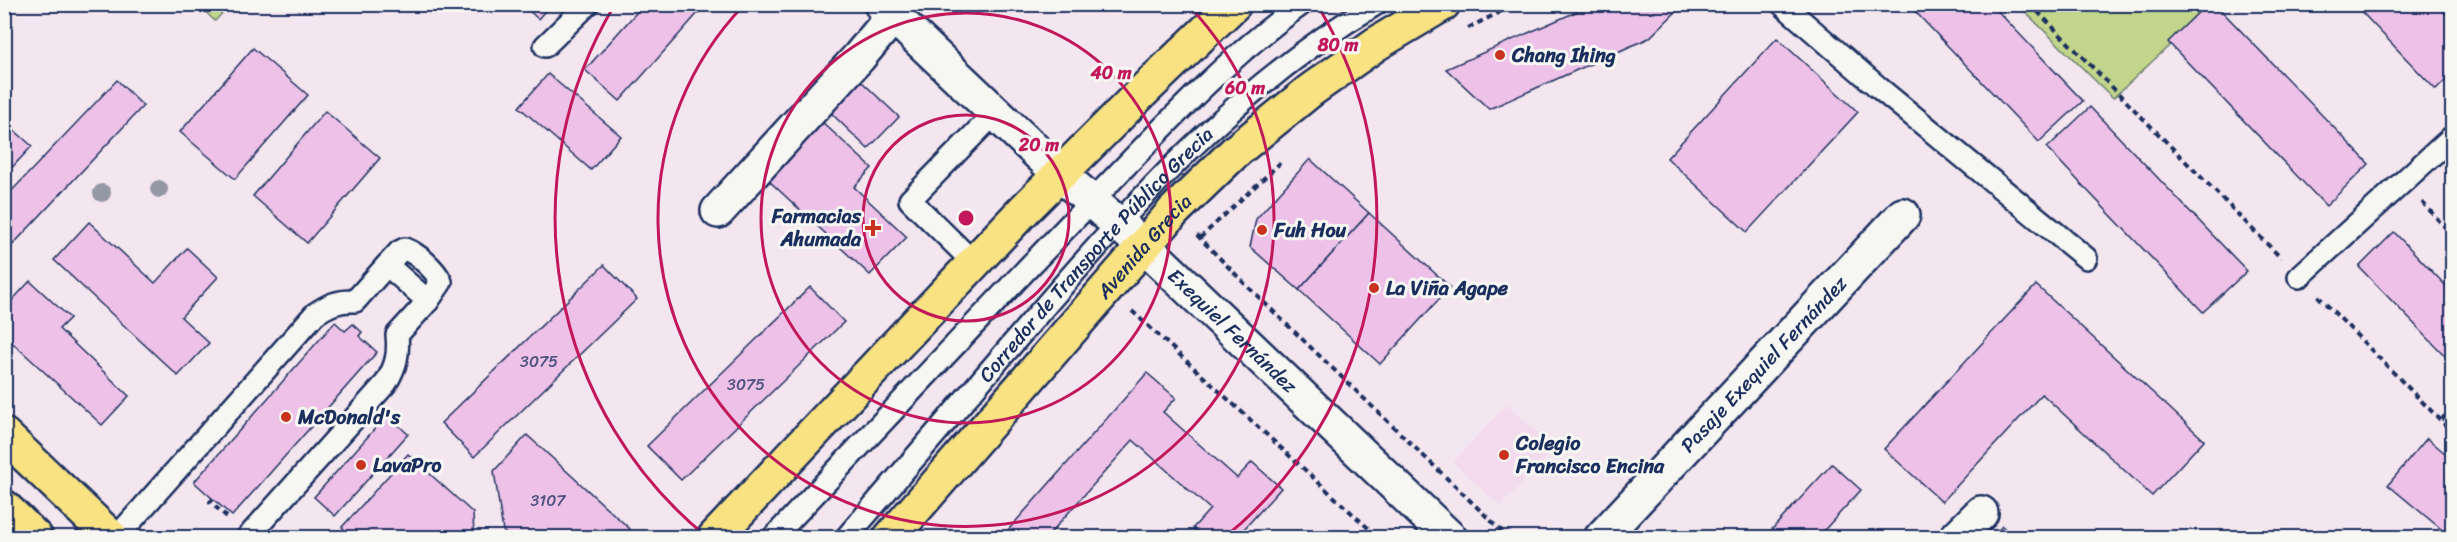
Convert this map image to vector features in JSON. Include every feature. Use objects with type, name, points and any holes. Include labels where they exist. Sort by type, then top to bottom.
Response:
[{"type":"main road","points":[[714,537],[974,263],[1139,95],[1234,4]]},
{"type":"main road","name":"Avenida Grecia","points":[[890,537],[1174,211],[1236,151],[1311,90],[1376,44],[1443,4]]},
{"type":"main road","points":[[4,435],[114,537]]},
{"type":"street","name":"Exequiel Fernández","points":[[887,10],[1061,175],[1143,246],[1450,537]]},
{"type":"street","points":[[718,211],[859,57],[887,10]]},
{"type":"street","name":"Pasaje Exequiel Fernández","points":[[1601,537],[1903,215]]},
{"type":"street","points":[[1956,537],[1981,513]]},
{"type":"lane","points":[[545,46],[588,4]]},
{"type":"lane","name":"Corredor de Transporte Público Grecia","points":[[773,537],[1092,201],[1201,90],[1279,21],[1302,4]]},
{"type":"lane","name":"Corredor de Transporte Público Grecia","points":[[846,537],[1149,188],[1240,101],[1343,23],[1376,4]]},
{"type":"lane","points":[[1782,4],[1879,88],[2086,258]]},
{"type":"lane","points":[[974,263],[910,200],[995,113]]},
{"type":"lane","points":[[2299,277],[2452,137]]},
{"type":"lane","points":[[114,537],[315,314],[329,305],[345,300],[355,301],[387,265],[428,301],[397,335],[399,352],[395,369],[386,383],[248,537]]},
{"type":"path","points":[[1466,28],[1516,4]]},
{"type":"path","points":[[2030,4],[2452,432]]},
{"type":"path","points":[[1200,238],[1283,160]]},
{"type":"path","points":[[2404,182],[2452,235]]},
{"type":"path","points":[[1174,211],[1248,287],[1509,537]]},
{"type":"path","points":[[1106,290],[1147,324],[1379,537]]},
{"type":"path","points":[[2441,420],[2452,408]]},
{"type":"path","points":[[213,499],[210,502],[230,519]]},
{"type":"shaded area","name":"Colegio Francisco Encina","points":[[1507,404],[1555,449],[1500,506],[1453,462]]},
{"type":"green space","points":[[198,5],[230,5],[215,21]]},
{"type":"green space","points":[[2018,5],[2213,5],[2113,98]]},
{"type":"building","points":[[522,4],[551,4],[538,19]]},
{"type":"building","points":[[644,4],[706,4],[620,101],[585,70]]},
{"type":"building","points":[[1594,4],[1684,4],[1649,38],[1489,109],[1446,69]]},
{"type":"building","points":[[1908,4],[1991,4],[2083,101],[2039,142]]},
{"type":"building","points":[[2207,4],[2215,4],[2369,164],[2326,206],[2168,42]]},
{"type":"building","points":[[2354,4],[2437,4],[2452,21],[2452,74],[2436,90]]},
{"type":"building","points":[[1777,38],[1858,112],[1747,232],[1667,158]]},
{"type":"building","points":[[253,48],[308,95],[235,179],[180,132]]},
{"type":"building","points":[[548,74],[621,136],[591,170],[519,107]]},
{"type":"building","points":[[117,80],[143,106],[4,254],[4,199]]},
{"type":"building","points":[[861,81],[899,117],[868,149],[831,113]]},
{"type":"building","points":[[2090,107],[2247,271],[2203,312],[2047,148]]},
{"type":"building","points":[[325,111],[380,158],[307,243],[253,196]]},
{"type":"building","points":[[4,121],[32,146],[4,176]]},
{"type":"building","points":[[821,121],[872,168],[854,187],[907,237],[870,275],[767,179]]},
{"type":"building","points":[[1310,159],[1369,213],[1299,290],[1250,247],[1256,219]]},
{"type":"building","name":"La Viña Agape","points":[[1369,213],[1450,287],[1380,364],[1299,290]]},
{"type":"building","points":[[89,222],[155,283],[187,248],[218,277],[181,317],[209,343],[178,376],[54,260]]},
{"type":"building","points":[[2394,232],[2452,292],[2452,363],[2359,267]]},
{"type":"building","points":[[604,265],[637,299],[474,457],[441,423]]},
{"type":"building","points":[[30,281],[70,318],[59,329],[129,396],[102,425],[4,335],[4,309]]},
{"type":"building","points":[[2036,285],[2204,440],[2152,496],[2042,394],[1942,502],[1884,449]]},
{"type":"building","points":[[810,287],[844,322],[681,480],[647,446]]},
{"type":"building","name":"McDonald's","points":[[335,322],[345,331],[353,324],[362,332],[359,336],[377,352],[232,516],[194,482]]},
{"type":"building","points":[[1147,373],[1176,398],[1163,412],[1237,478],[1252,462],[1281,488],[1236,538],[1204,538],[1193,528],[1210,509],[1133,440],[1046,538],[1001,538]]},
{"type":"building","name":"LavaPro","points":[[387,415],[408,434],[335,516],[314,497]]},
{"type":"building","points":[[527,435],[630,529],[622,538],[510,538],[503,531],[494,471]]},
{"type":"building","points":[[2427,438],[2452,459],[2452,538],[2388,485]]},
{"type":"building","points":[[408,454],[473,513],[474,538],[352,538],[342,527]]},
{"type":"building","points":[[1832,464],[1861,490],[1817,538],[1764,538]]},
{"type":"building","points":[[2002,526],[2015,538],[1992,538]]},
{"type":"place","name":"Chang Ihing","points":[[1500,55]]},
{"type":"place","name":"Farmacias Ahumada","points":[[873,228]]},
{"type":"place","name":"Fuh Hou","points":[[1262,230]]},
{"type":"place","name":"La Viña Agape","points":[[1374,288]]},
{"type":"place","name":"McDonald's","points":[[286,417]]},
{"type":"place","name":"Colegio Francisco Encina","points":[[1504,455]]},
{"type":"place","name":"LavaPro","points":[[361,465]]}]
